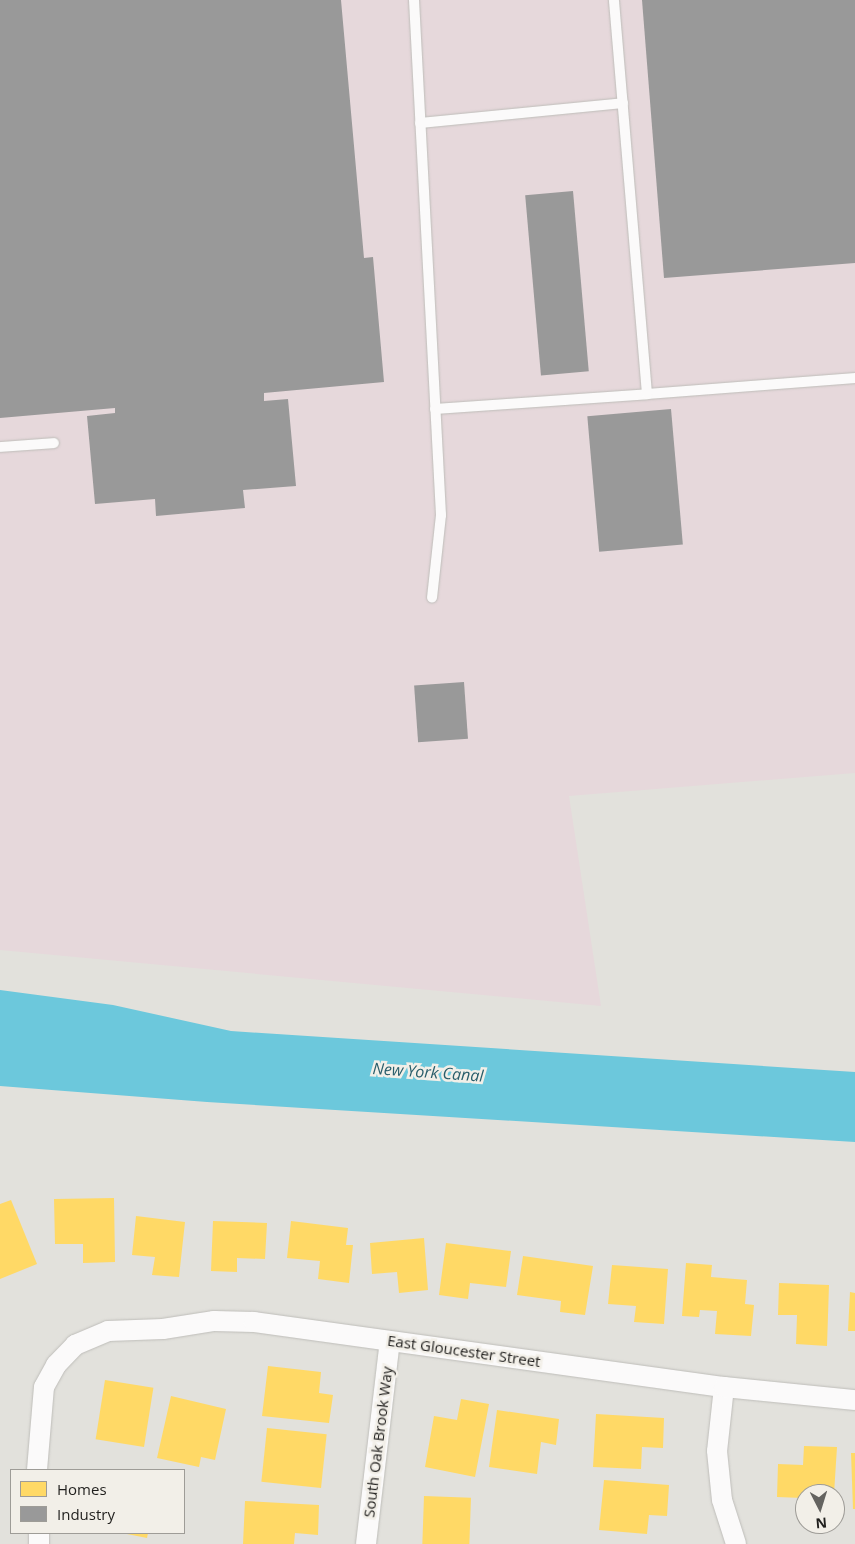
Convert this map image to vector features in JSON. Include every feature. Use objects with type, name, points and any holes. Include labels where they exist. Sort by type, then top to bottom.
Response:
[{"type":"street","name":"East Gloucester Street","points":[[37,1469],[44,1387],[56,1365],[75,1344],[108,1331],[163,1329],[214,1321],[254,1322],[724,1387],[855,1400]]},
{"type":"street","name":"South Oak Brook Way","points":[[366,1544],[390,1341]]},
{"type":"street","points":[[724,1387],[717,1451],[722,1500],[736,1544]]},
{"type":"lane","points":[[414,0],[441,515],[432,598]]},
{"type":"lane","points":[[614,0],[647,394]]},
{"type":"lane","points":[[420,123],[623,103]]},
{"type":"lane","points":[[435,409],[855,378]]},
{"type":"lane","points":[[0,447],[54,443]]},
{"type":"shaded area","points":[[0,0],[855,0],[855,773],[569,796],[601,1006],[0,950]]},
{"type":"water","name":"New York Canal","points":[[0,990],[113,1005],[231,1031],[855,1072],[855,1142],[207,1102],[0,1086]]},
{"type":"building: Homes","points":[[114,1198],[115,1262],[83,1263],[83,1244],[55,1244],[54,1199]]},
{"type":"building: Homes","points":[[11,1200],[37,1264],[0,1279],[0,1204]]},
{"type":"building: Homes","points":[[136,1216],[185,1222],[179,1277],[152,1275],[155,1257],[132,1255]]},
{"type":"building: Homes","points":[[213,1221],[267,1223],[265,1259],[237,1258],[237,1272],[211,1271]]},
{"type":"building: Homes","points":[[291,1221],[348,1228],[346,1245],[353,1245],[349,1283],[318,1279],[320,1261],[287,1258]]},
{"type":"building: Homes","points":[[424,1238],[428,1290],[399,1293],[397,1272],[372,1274],[370,1243]]},
{"type":"building: Homes","points":[[446,1243],[511,1251],[506,1287],[470,1283],[468,1299],[439,1295]]},
{"type":"building: Homes","points":[[523,1256],[593,1266],[585,1315],[560,1312],[561,1301],[517,1295]]},
{"type":"building: Homes","points":[[686,1263],[712,1265],[711,1277],[747,1280],[745,1304],[754,1305],[751,1336],[715,1334],[717,1311],[700,1310],[699,1317],[682,1316]]},
{"type":"building: Homes","points":[[612,1265],[668,1269],[664,1324],[634,1322],[636,1306],[608,1304]]},
{"type":"building: Homes","points":[[779,1283],[829,1285],[827,1346],[796,1344],[797,1315],[778,1315]]},
{"type":"building: Homes","points":[[850,1292],[855,1293],[855,1331],[848,1331]]},
{"type":"building: Homes","points":[[268,1366],[321,1372],[319,1393],[333,1395],[329,1423],[262,1416]]},
{"type":"building: Homes","points":[[105,1380],[153,1388],[144,1447],[96,1439]]},
{"type":"building: Homes","points":[[171,1396],[226,1409],[215,1460],[201,1457],[199,1467],[157,1458]]},
{"type":"building: Homes","points":[[461,1399],[489,1404],[475,1477],[425,1467],[434,1416],[457,1420]]},
{"type":"building: Homes","points":[[497,1410],[559,1419],[556,1445],[541,1442],[537,1474],[489,1467]]},
{"type":"building: Homes","points":[[596,1414],[664,1418],[663,1448],[642,1447],[641,1469],[593,1467]]},
{"type":"building: Homes","points":[[267,1428],[327,1434],[321,1488],[261,1482]]},
{"type":"building: Homes","points":[[804,1446],[837,1447],[835,1484],[795,1484],[795,1498],[777,1497],[778,1464],[803,1465]]},
{"type":"building: Homes","points":[[851,1453],[855,1453],[855,1509],[853,1509]]},
{"type":"building: Homes","points":[[604,1480],[669,1485],[667,1516],[649,1515],[647,1534],[599,1530]]},
{"type":"building: Homes","points":[[424,1496],[471,1498],[469,1544],[422,1544]]},
{"type":"building: Homes","points":[[245,1501],[319,1505],[318,1535],[295,1533],[294,1544],[243,1544]]},
{"type":"building: Homes","points":[[127,1534],[148,1534],[147,1538]]},
{"type":"building: Industry","points":[[0,0],[341,0],[364,258],[373,257],[384,382],[264,393],[264,401],[288,399],[296,486],[243,490],[245,508],[156,516],[155,499],[95,504],[87,416],[115,413],[115,408],[0,418]]},
{"type":"building: Industry","points":[[642,0],[855,0],[855,263],[664,278]]},
{"type":"building: Industry","points":[[573,191],[589,371],[541,375],[525,195]]},
{"type":"building: Industry","points":[[671,409],[683,544],[599,552],[587,416]]},
{"type":"building: Industry","points":[[464,682],[468,739],[418,742],[414,685]]}]
